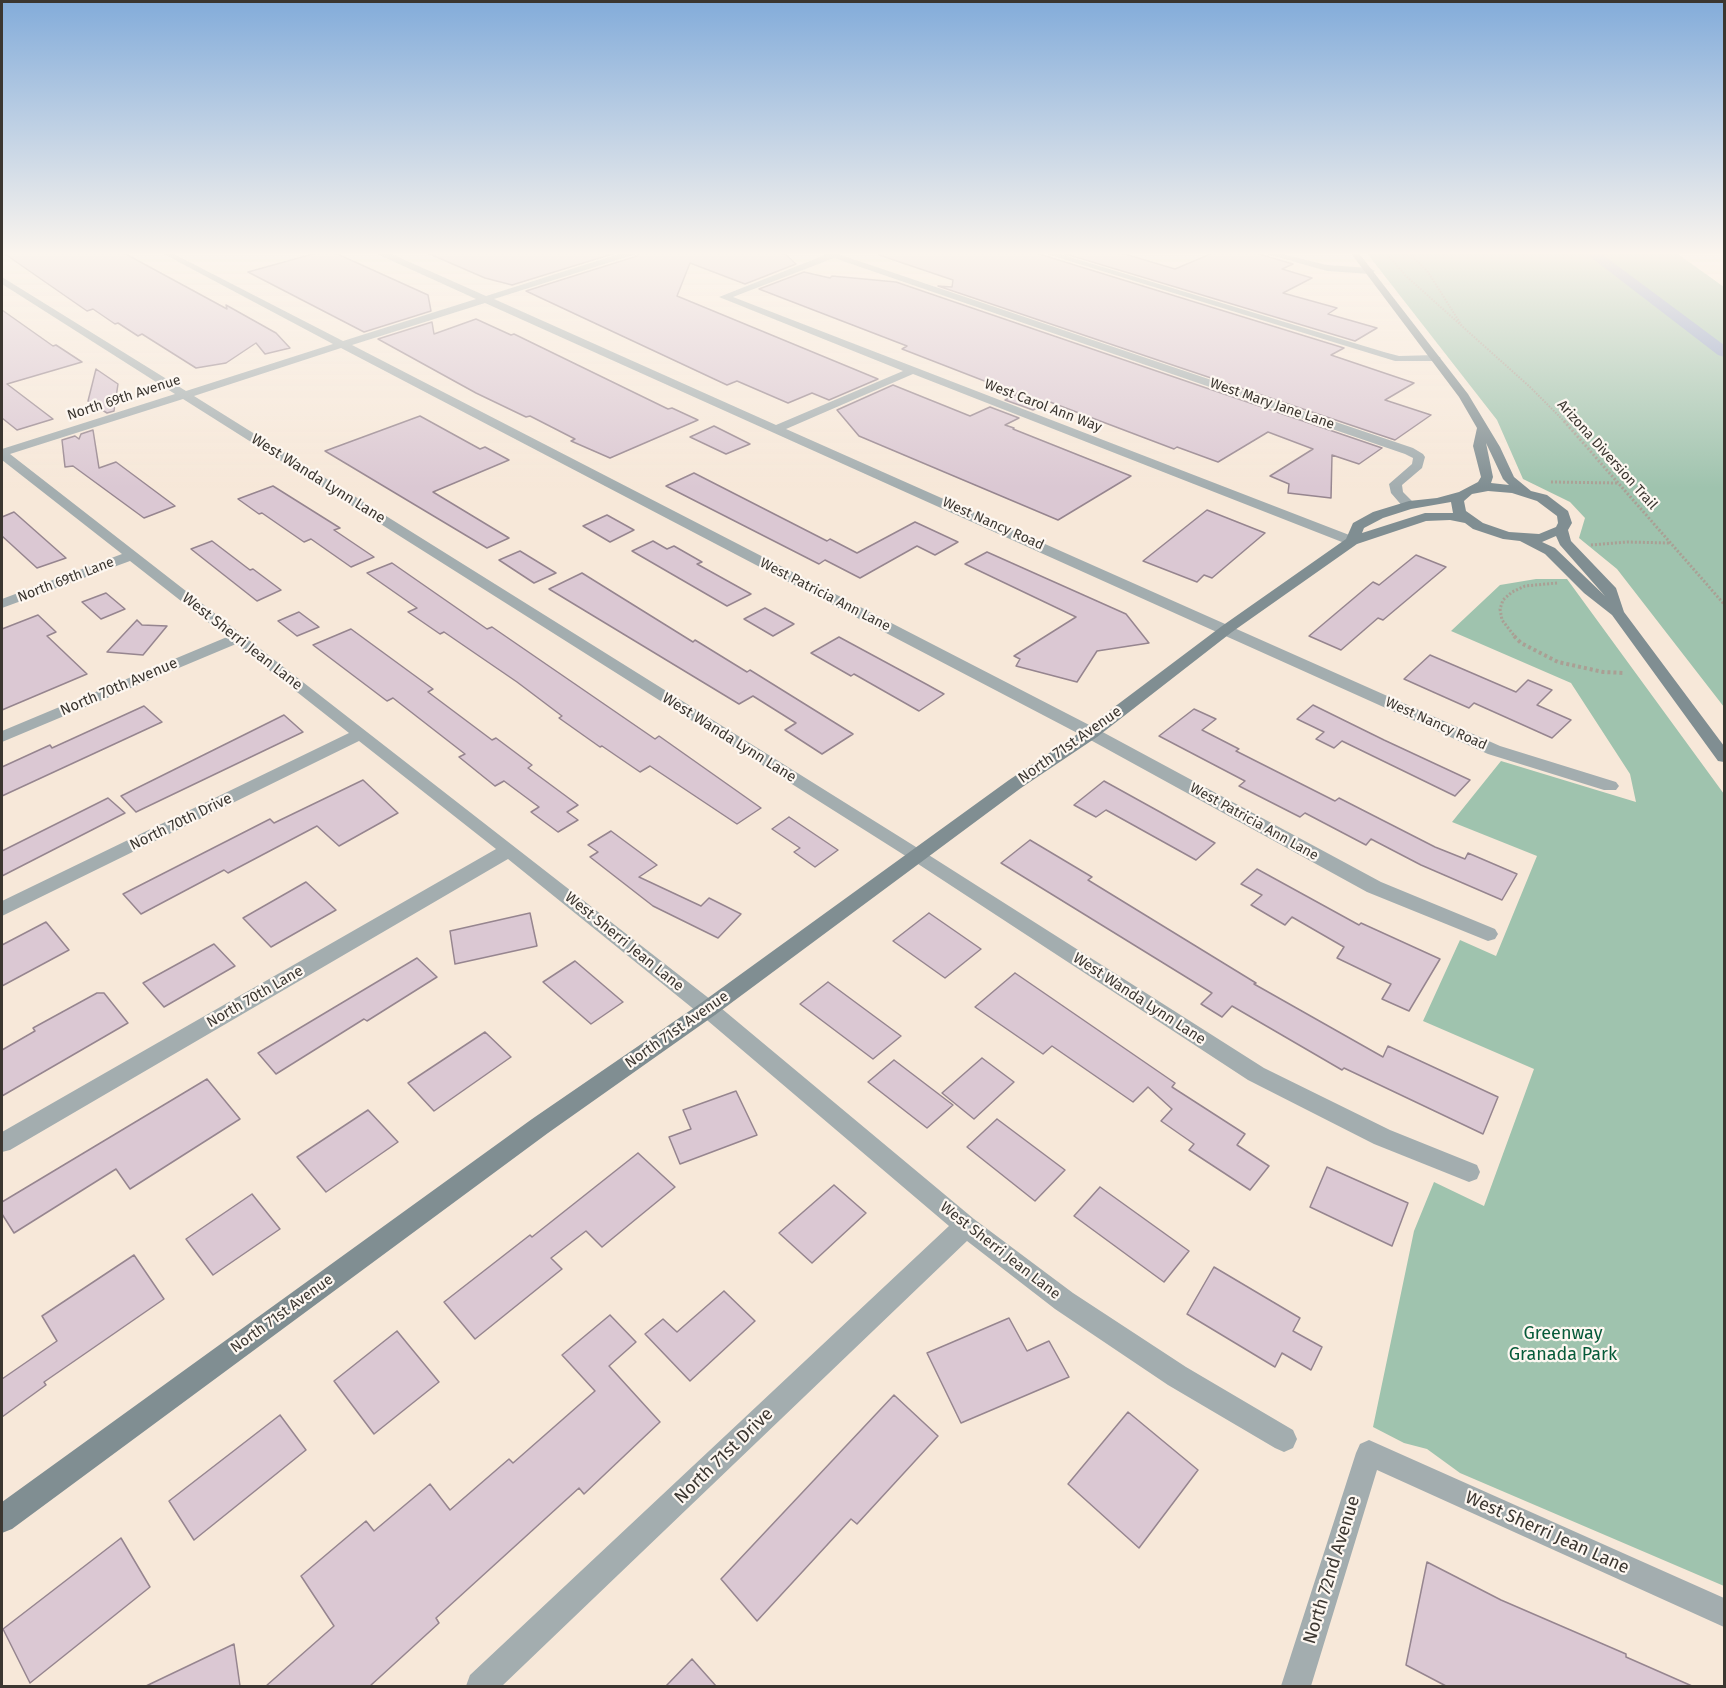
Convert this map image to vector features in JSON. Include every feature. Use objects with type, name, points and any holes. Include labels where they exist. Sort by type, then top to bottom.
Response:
[{"type":"street","name":"West Wanda Lynn Lane","points":[[82,331],[918,856],[1256,1074],[1382,1137],[1469,1172]]},
{"type":"street","name":"West Patricia Ann Lane","points":[[316,331],[1091,733],[1374,887],[1488,934]]},
{"type":"street","name":"North 69th Avenue","points":[[2,454],[387,331]]},
{"type":"street","name":"West Nancy Road","points":[[560,331],[1494,750],[1610,786]]},
{"type":"street","name":"West Carol Ann Way","points":[[810,331],[1352,541]]},
{"type":"street","name":"West Mary Jane Lane","points":[[1057,331],[1409,451],[1419,457],[1418,465],[1395,484],[1397,493],[1409,505]]},
{"type":"street","points":[[1304,331],[1399,359],[1436,358]]},
{"type":"street","name":"North 71st Avenue","points":[[1415,331],[1464,396],[1509,478],[1526,492]]},
{"type":"street","points":[[778,428],[912,371]]},
{"type":"street","name":"North 71st Avenue","points":[[1352,541],[1358,526],[1378,515],[1409,505],[1438,502],[1477,489],[1484,484],[1487,477],[1479,446],[1482,429]]},
{"type":"street","name":"West Sherri Jean Lane","points":[[2,454],[509,850],[708,1009],[966,1226],[1064,1301],[1177,1376],[1284,1439]]},
{"type":"street","name":"North 71st Avenue","points":[[2,1519],[540,1126],[708,1009],[1015,784],[1091,733],[1227,629],[1352,541],[1425,517],[1450,516],[1466,519],[1492,532],[1525,538],[1540,538],[1561,530],[1565,523],[1563,514],[1549,502],[1526,492],[1500,488],[1477,489]]},
{"type":"street","points":[[1461,495],[1457,500],[1457,506],[1466,519]]},
{"type":"street","points":[[1561,530],[1565,542],[1611,591],[1617,612]]},
{"type":"street","points":[[1525,538],[1550,551],[1589,590],[1617,612],[1725,757]]},
{"type":"street","name":"North 69th Lane","points":[[2,604],[130,556]]},
{"type":"street","name":"North 70th Avenue","points":[[2,737],[237,638]]},
{"type":"street","name":"North 70th Drive","points":[[2,909],[361,734]]},
{"type":"street","name":"North 70th Lane","points":[[2,1143],[509,850]]},
{"type":"street","name":"North 71st Drive","points":[[481,1686],[966,1226]]},
{"type":"street","name":"West Sherri Jean Lane","points":[[1369,1452],[1725,1613]]},
{"type":"street","name":"North 72nd Avenue","points":[[1296,1686],[1369,1452]]},
{"type":"path","name":"Arizona Diversion Trail","points":[[1465,331],[1531,388],[1580,437],[1725,604]]},
{"type":"path","points":[[1547,481],[1619,483]]},
{"type":"path","points":[[1588,546],[1627,542],[1671,543]]},
{"type":"path","points":[[1561,583],[1525,586],[1512,592],[1503,600],[1500,609],[1502,620],[1509,631],[1530,648],[1558,662],[1603,672],[1625,673]]},
{"type":"green space","points":[[1427,331],[1724,331],[1724,707],[1617,569],[1579,538],[1585,518],[1570,502],[1523,479],[1497,420]]},
{"type":"green space","name":"Greenway Granada Park","points":[[1536,579],[1567,579],[1724,794],[1724,1586],[1460,1473],[1427,1449],[1404,1443],[1373,1427],[1414,1231],[1434,1182],[1484,1206],[1534,1069],[1423,1021],[1460,940],[1496,956],[1537,856],[1452,822],[1501,761],[1636,802],[1630,774],[1571,683],[1451,631],[1500,585]]},
{"type":"building","points":[[2,331],[31,331],[82,362],[7,384],[53,419],[17,430],[2,418]]},
{"type":"building","points":[[130,331],[272,331],[290,348],[265,354],[256,343],[226,363],[196,368],[142,334],[138,336]]},
{"type":"building","points":[[404,331],[433,331],[434,334],[443,331],[502,331],[514,334],[668,409],[672,408],[698,420],[610,458],[571,441],[575,439],[530,416],[526,417],[476,393],[378,339]]},
{"type":"building","points":[[611,331],[761,331],[878,379],[829,400],[812,393],[788,403],[737,381],[727,385]]},
{"type":"building","points":[[867,331],[1039,331],[1382,448],[1359,464],[1332,455],[1331,498],[1288,493],[1289,484],[1270,476],[1313,449],[1268,432],[1218,462],[1177,447],[1174,449],[1050,402],[1033,410],[1005,400],[1018,394],[902,349],[907,346]]},
{"type":"building","points":[[1071,331],[1288,331],[1344,348],[1331,355],[1414,383],[1385,400],[1431,415],[1395,440]]},
{"type":"building","points":[[1321,331],[1372,331],[1355,341]]},
{"type":"building","points":[[96,369],[118,384],[114,411],[107,413],[88,401]]},
{"type":"building","points":[[893,385],[970,416],[990,407],[1019,418],[1005,425],[1131,476],[1058,520],[859,436],[837,410]]},
{"type":"building","points":[[420,416],[480,449],[485,447],[509,460],[433,492],[509,538],[487,548],[325,451]]},
{"type":"building","points":[[714,426],[750,444],[726,454],[690,437]]},
{"type":"building","points":[[93,430],[99,468],[116,462],[175,506],[144,518],[73,466],[65,467],[62,440],[75,436],[79,439],[81,434]]},
{"type":"building","points":[[694,473],[827,541],[830,539],[857,553],[915,522],[958,542],[935,555],[917,546],[860,578],[825,560],[819,564],[666,486]]},
{"type":"building","points":[[273,486],[340,528],[334,530],[374,557],[351,567],[311,539],[304,542],[238,499]]},
{"type":"building","points":[[1207,510],[1265,533],[1212,578],[1204,575],[1197,582],[1143,561]]},
{"type":"building","points":[[14,512],[66,558],[37,568],[2,536],[2,517]]},
{"type":"building","points":[[607,515],[634,530],[610,542],[583,526]]},
{"type":"building","points":[[212,541],[281,590],[257,601],[191,549]]},
{"type":"building","points":[[653,541],[667,549],[674,546],[702,562],[697,564],[751,594],[727,606],[632,551]]},
{"type":"building","points":[[520,551],[556,573],[534,583],[499,560]]},
{"type":"building","points":[[987,552],[1126,614],[1149,643],[1097,651],[1077,682],[1016,666],[1020,659],[1014,656],[1076,617],[965,564]]},
{"type":"building","points":[[1416,555],[1446,567],[1383,620],[1378,618],[1341,650],[1309,636],[1373,582],[1379,585]]},
{"type":"building","points":[[392,563],[487,629],[492,627],[655,739],[659,736],[761,808],[737,824],[650,766],[640,772],[602,746],[600,747],[559,718],[562,716],[517,682],[444,632],[440,634],[408,612],[417,608],[367,573]]},
{"type":"building","points":[[582,573],[693,642],[695,640],[747,672],[750,670],[853,734],[822,754],[785,730],[796,723],[753,696],[739,704],[549,589]]},
{"type":"building","points":[[106,593],[125,609],[101,619],[82,602]]},
{"type":"building","points":[[765,608],[794,624],[773,636],[744,619]]},
{"type":"building","points":[[299,612],[319,627],[297,636],[278,621]]},
{"type":"building","points":[[38,615],[56,632],[47,636],[87,674],[2,710],[2,629]]},
{"type":"building","points":[[137,620],[142,625],[167,626],[143,655],[107,652]]},
{"type":"building","points":[[351,629],[433,689],[428,692],[492,740],[496,738],[532,765],[528,768],[578,805],[567,812],[578,820],[558,832],[531,812],[539,807],[504,781],[495,786],[459,757],[465,754],[393,698],[387,701],[313,645]]},
{"type":"building","points":[[839,637],[944,694],[919,711],[854,674],[851,676],[811,653]]},
{"type":"building","points":[[1430,655],[1516,692],[1528,680],[1552,690],[1537,705],[1571,720],[1552,738],[1474,703],[1469,708],[1404,679]]},
{"type":"building","points":[[1313,705],[1470,780],[1455,796],[1342,741],[1334,748],[1316,739],[1324,732],[1297,719]]},
{"type":"building","points":[[144,706],[162,722],[2,796],[2,767],[50,745],[52,748]]},
{"type":"building","points":[[1194,709],[1216,719],[1202,730],[1239,749],[1236,751],[1335,801],[1339,798],[1435,847],[1465,859],[1468,853],[1517,874],[1502,900],[1421,865],[1371,839],[1366,845],[1305,813],[1300,817],[1239,786],[1245,781],[1159,736]]},
{"type":"building","points":[[284,715],[303,732],[136,812],[121,796]]},
{"type":"building","points":[[363,780],[398,813],[339,846],[317,826],[228,873],[224,870],[141,914],[123,894],[270,819],[274,823]]},
{"type":"building","points":[[1104,781],[1215,843],[1196,860],[1106,810],[1096,817],[1074,805]]},
{"type":"building","points":[[108,798],[125,813],[2,876],[2,851]]},
{"type":"building","points":[[789,817],[838,850],[815,867],[794,852],[800,848],[772,829]]},
{"type":"building","points":[[611,831],[657,865],[639,877],[701,906],[709,898],[741,914],[718,938],[653,906],[590,857],[598,852],[588,845]]},
{"type":"building","points":[[1030,840],[1092,877],[1088,880],[1256,983],[1254,984],[1383,1057],[1388,1046],[1498,1097],[1483,1134],[1344,1068],[1342,1070],[1232,1006],[1222,1017],[1201,1004],[1212,993],[1001,863]]},
{"type":"building","points":[[1257,869],[1359,925],[1361,923],[1440,959],[1409,1011],[1382,999],[1391,984],[1337,958],[1344,947],[1292,917],[1285,925],[1251,905],[1262,895],[1241,884]]},
{"type":"building","points":[[306,882],[336,910],[271,947],[243,918]]},
{"type":"building","points":[[530,913],[537,946],[455,964],[450,931]]},
{"type":"building","points":[[929,913],[981,949],[945,978],[893,941]]},
{"type":"building","points":[[46,922],[69,950],[2,986],[2,945]]},
{"type":"building","points":[[214,944],[235,966],[164,1007],[143,983]]},
{"type":"building","points":[[417,958],[437,977],[367,1021],[364,1019],[276,1074],[258,1053]]},
{"type":"building","points":[[575,961],[623,1002],[591,1024],[543,982]]},
{"type":"building","points":[[1015,973],[1175,1083],[1172,1087],[1245,1134],[1237,1145],[1269,1166],[1250,1190],[1189,1150],[1194,1144],[1161,1121],[1172,1109],[1148,1087],[1133,1102],[1052,1046],[1043,1054],[975,1007]]},
{"type":"building","points":[[828,982],[901,1036],[873,1059],[800,1004]]},
{"type":"building","points":[[97,993],[104,993],[128,1023],[2,1096],[2,1050],[35,1031],[33,1028]]},
{"type":"building","points":[[485,1032],[511,1057],[434,1111],[408,1083]]},
{"type":"building","points":[[982,1058],[1014,1082],[974,1119],[942,1093]]},
{"type":"building","points":[[894,1060],[953,1105],[927,1128],[868,1082]]},
{"type":"building","points":[[207,1079],[240,1119],[130,1189],[116,1169],[14,1233],[2,1214],[2,1202]]},
{"type":"building","points":[[736,1091],[757,1135],[680,1164],[669,1137],[691,1129],[683,1110]]},
{"type":"building","points":[[368,1110],[398,1142],[326,1192],[297,1157]]},
{"type":"building","points":[[997,1119],[1065,1170],[1035,1201],[967,1147]]},
{"type":"building","points":[[638,1153],[675,1187],[602,1247],[586,1231],[551,1258],[562,1269],[475,1339],[444,1302],[530,1235],[532,1237]]},
{"type":"building","points":[[1327,1167],[1408,1203],[1392,1246],[1310,1207]]},
{"type":"building","points":[[834,1185],[866,1213],[812,1263],[779,1233]]},
{"type":"building","points":[[1100,1187],[1189,1251],[1164,1282],[1074,1216]]},
{"type":"building","points":[[252,1194],[280,1229],[213,1275],[186,1239]]},
{"type":"building","points":[[134,1255],[164,1299],[44,1382],[46,1385],[2,1417],[2,1379],[57,1341],[42,1316]]},
{"type":"building","points":[[1214,1267],[1300,1318],[1293,1331],[1322,1347],[1311,1370],[1282,1353],[1275,1367],[1187,1314]]},
{"type":"building","points":[[724,1291],[755,1321],[690,1381],[645,1334],[663,1319],[677,1332]]},
{"type":"building","points":[[610,1315],[636,1342],[609,1366],[660,1422],[584,1494],[579,1488],[436,1618],[439,1623],[370,1686],[266,1686],[334,1626],[301,1576],[366,1521],[374,1531],[430,1484],[450,1510],[509,1459],[513,1463],[595,1391],[562,1355]]},
{"type":"building","points":[[1009,1318],[1027,1351],[1049,1341],[1069,1377],[961,1423],[927,1353]]},
{"type":"building","points":[[397,1331],[439,1382],[374,1434],[334,1381]]},
{"type":"building","points":[[894,1395],[938,1436],[857,1524],[851,1519],[757,1621],[721,1579]]},
{"type":"building","points":[[1128,1412],[1198,1470],[1139,1548],[1068,1484]]},
{"type":"building","points":[[280,1415],[306,1450],[194,1540],[169,1501]]},
{"type":"building","points":[[121,1538],[150,1587],[30,1683],[3,1629]]},
{"type":"building","points":[[1427,1562],[1501,1600],[1626,1654],[1626,1657],[1692,1686],[1446,1686],[1406,1665]]},
{"type":"building","points":[[234,1644],[240,1686],[146,1686]]},
{"type":"building","points":[[692,1659],[716,1686],[666,1686]]},
{"type":"waterway","points":[[1696,331],[1724,352]]}]
